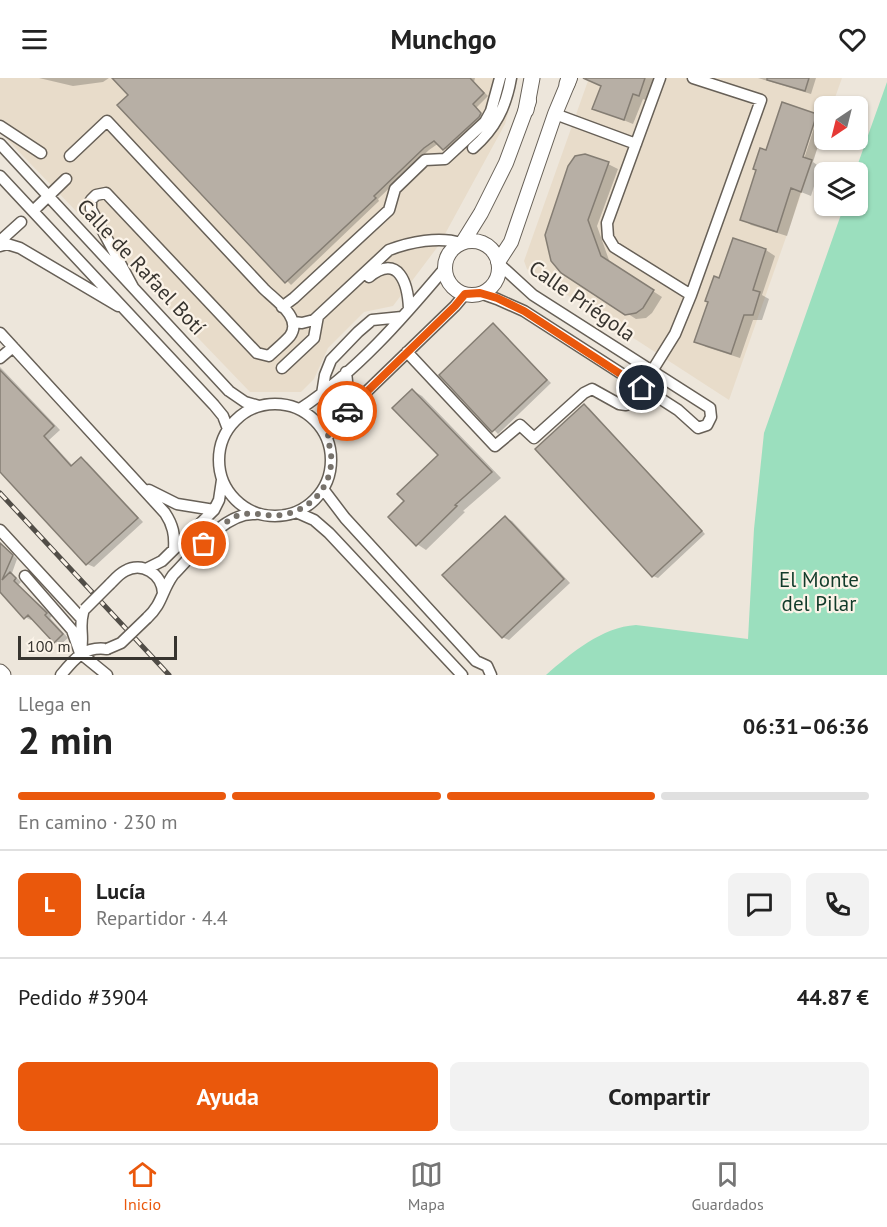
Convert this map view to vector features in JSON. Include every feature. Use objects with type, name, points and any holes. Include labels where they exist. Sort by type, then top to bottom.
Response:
[{"type":"highway","points":[[526,110],[532,78]]},
{"type":"highway","points":[[0,672],[3,675]]},
{"type":"main road","points":[[538,78],[506,163],[481,213],[462,242],[449,253],[445,268],[450,284],[465,294],[480,293],[492,285],[496,279],[498,263],[511,242],[569,80]]},
{"type":"main road","points":[[462,242],[481,242],[495,254],[498,263]]},
{"type":"street","points":[[282,307],[389,210],[395,189],[425,160],[445,159],[485,122],[491,111],[500,78]]},
{"type":"street","points":[[473,148],[494,128],[503,111],[511,78]]},
{"type":"street","points":[[660,78],[607,223],[608,237],[614,247],[691,295]]},
{"type":"street","points":[[652,371],[675,334],[691,295],[761,100],[693,78]]},
{"type":"street","points":[[555,114],[636,144]]},
{"type":"street","points":[[70,156],[108,121],[282,307],[288,310],[293,322],[291,334],[268,356],[257,353],[105,193],[96,195],[92,200],[91,208],[133,287]]},
{"type":"street","points":[[0,126],[41,153]]},
{"type":"street","name":"Calle de Rafael Botí","points":[[0,144],[211,371],[237,397],[259,406]]},
{"type":"street","name":"Calle de Rafael Botí","points":[[0,176],[214,405],[223,416],[228,429]]},
{"type":"street","points":[[33,211],[66,179]]},
{"type":"street","points":[[0,243],[21,222]]},
{"type":"street","points":[[293,322],[302,323],[314,320],[389,250],[404,244],[450,240],[462,242]]},
{"type":"street","points":[[0,243],[20,248],[130,314]]},
{"type":"street","name":"Calle Priégola","points":[[480,293],[497,298],[524,311],[678,410],[698,428],[707,425],[711,417],[710,408],[533,295],[498,263]]},
{"type":"street","points":[[300,409],[322,394],[346,372],[406,313],[445,268]]},
{"type":"street","points":[[340,304],[377,270],[388,269],[400,273],[405,280],[408,291],[406,313]]},
{"type":"street","points":[[327,437],[361,397],[465,294]]},
{"type":"street","points":[[322,394],[325,375],[331,360],[358,332],[372,320],[406,313]]},
{"type":"street","points":[[282,368],[314,338],[318,316]]},
{"type":"street","points":[[139,323],[150,328],[199,382],[207,381],[211,371]]},
{"type":"street","points":[[0,333],[165,513],[172,524],[175,535],[174,549]]},
{"type":"street","points":[[0,358],[13,347]]},
{"type":"street","points":[[407,352],[495,446],[520,425],[534,438],[584,393],[592,389],[619,404],[626,405],[642,388]]},
{"type":"street","points":[[346,372],[348,391],[361,397]]},
{"type":"street","points":[[80,653],[121,643],[160,604],[173,575],[232,519],[248,514],[279,516],[296,512],[311,503],[323,489],[330,472],[332,454],[327,437],[316,421],[300,409],[273,403],[259,406],[242,414],[228,429],[220,447],[222,479],[219,500],[214,510],[162,561],[146,569]]},
{"type":"street","points":[[222,479],[234,498],[247,508],[261,514]]},
{"type":"street","points":[[141,486],[177,504],[214,510]]},
{"type":"street","points":[[323,489],[345,518],[476,661],[487,666],[491,675]]},
{"type":"street","points":[[296,512],[314,520],[329,533],[462,675]]},
{"type":"street","points":[[0,530],[65,598],[83,613]]},
{"type":"street","points":[[61,675],[80,653],[83,613],[126,570],[146,569],[156,574],[163,593]]},
{"type":"street","points":[[25,576],[72,630],[80,653],[107,675]]},
{"type":"street","points":[[82,633],[91,644],[103,648]]},
{"type":"shaded area","points":[[0,78],[518,78],[505,124],[439,245],[393,306],[364,312],[328,348],[314,379],[301,392],[250,392],[0,132]]},
{"type":"shaded area","points":[[589,78],[842,78],[836,96],[814,96],[814,150],[817,150],[729,400],[527,269],[524,261]]},
{"type":"green space","name":"El Monte del Pilar","points":[[887,82],[887,675],[546,675],[588,642],[623,627],[636,625],[748,639],[754,529],[764,433],[840,216],[868,216],[868,162],[859,162],[863,150],[868,150],[868,135]]},
{"type":"building","points":[[112,78],[470,78],[484,93],[473,104],[481,113],[479,117],[443,150],[434,141],[424,148],[374,196],[376,198],[285,283],[117,105],[128,95]]},
{"type":"building","points":[[583,78],[645,78],[639,96],[633,94],[624,120],[592,109],[601,86]]},
{"type":"building","points":[[767,78],[809,78],[805,91],[767,80]]},
{"type":"building","points":[[782,102],[814,113],[814,123],[803,157],[812,160],[801,192],[791,188],[777,232],[740,220],[756,170],[753,169],[760,148],[766,150]]},
{"type":"building","points":[[585,154],[609,162],[588,220],[601,256],[654,290],[643,308],[636,313],[625,315],[561,273],[551,261],[545,235],[568,166],[575,156]]},
{"type":"building","points":[[733,238],[766,249],[753,290],[760,292],[753,315],[744,315],[731,354],[694,342],[714,276],[719,278]]},
{"type":"building","points":[[493,323],[547,380],[492,432],[439,375]]},
{"type":"building","points":[[0,370],[54,426],[44,436],[71,466],[81,457],[138,518],[86,565],[0,472]]},
{"type":"building","points":[[412,389],[492,472],[455,505],[457,506],[416,546],[388,517],[404,501],[397,494],[438,455],[392,408]]},
{"type":"building","points":[[584,404],[702,531],[652,577],[535,449]]},
{"type":"building","points":[[505,516],[564,579],[502,638],[442,575]]},
{"type":"building","points":[[0,543],[13,555],[2,580],[10,572],[16,578],[14,581],[47,613],[45,615],[63,634],[54,643],[28,615],[24,619],[0,592]]},
{"type":"railway","points":[[0,493],[169,675]]},
{"type":"way so far","points":[[204,544],[226,523],[239,515],[279,516],[296,512],[311,503],[323,489],[330,472],[332,454],[327,437],[347,411]]},
{"type":"route","points":[[347,411],[465,294],[480,293],[497,298],[524,311],[642,388]]}]
